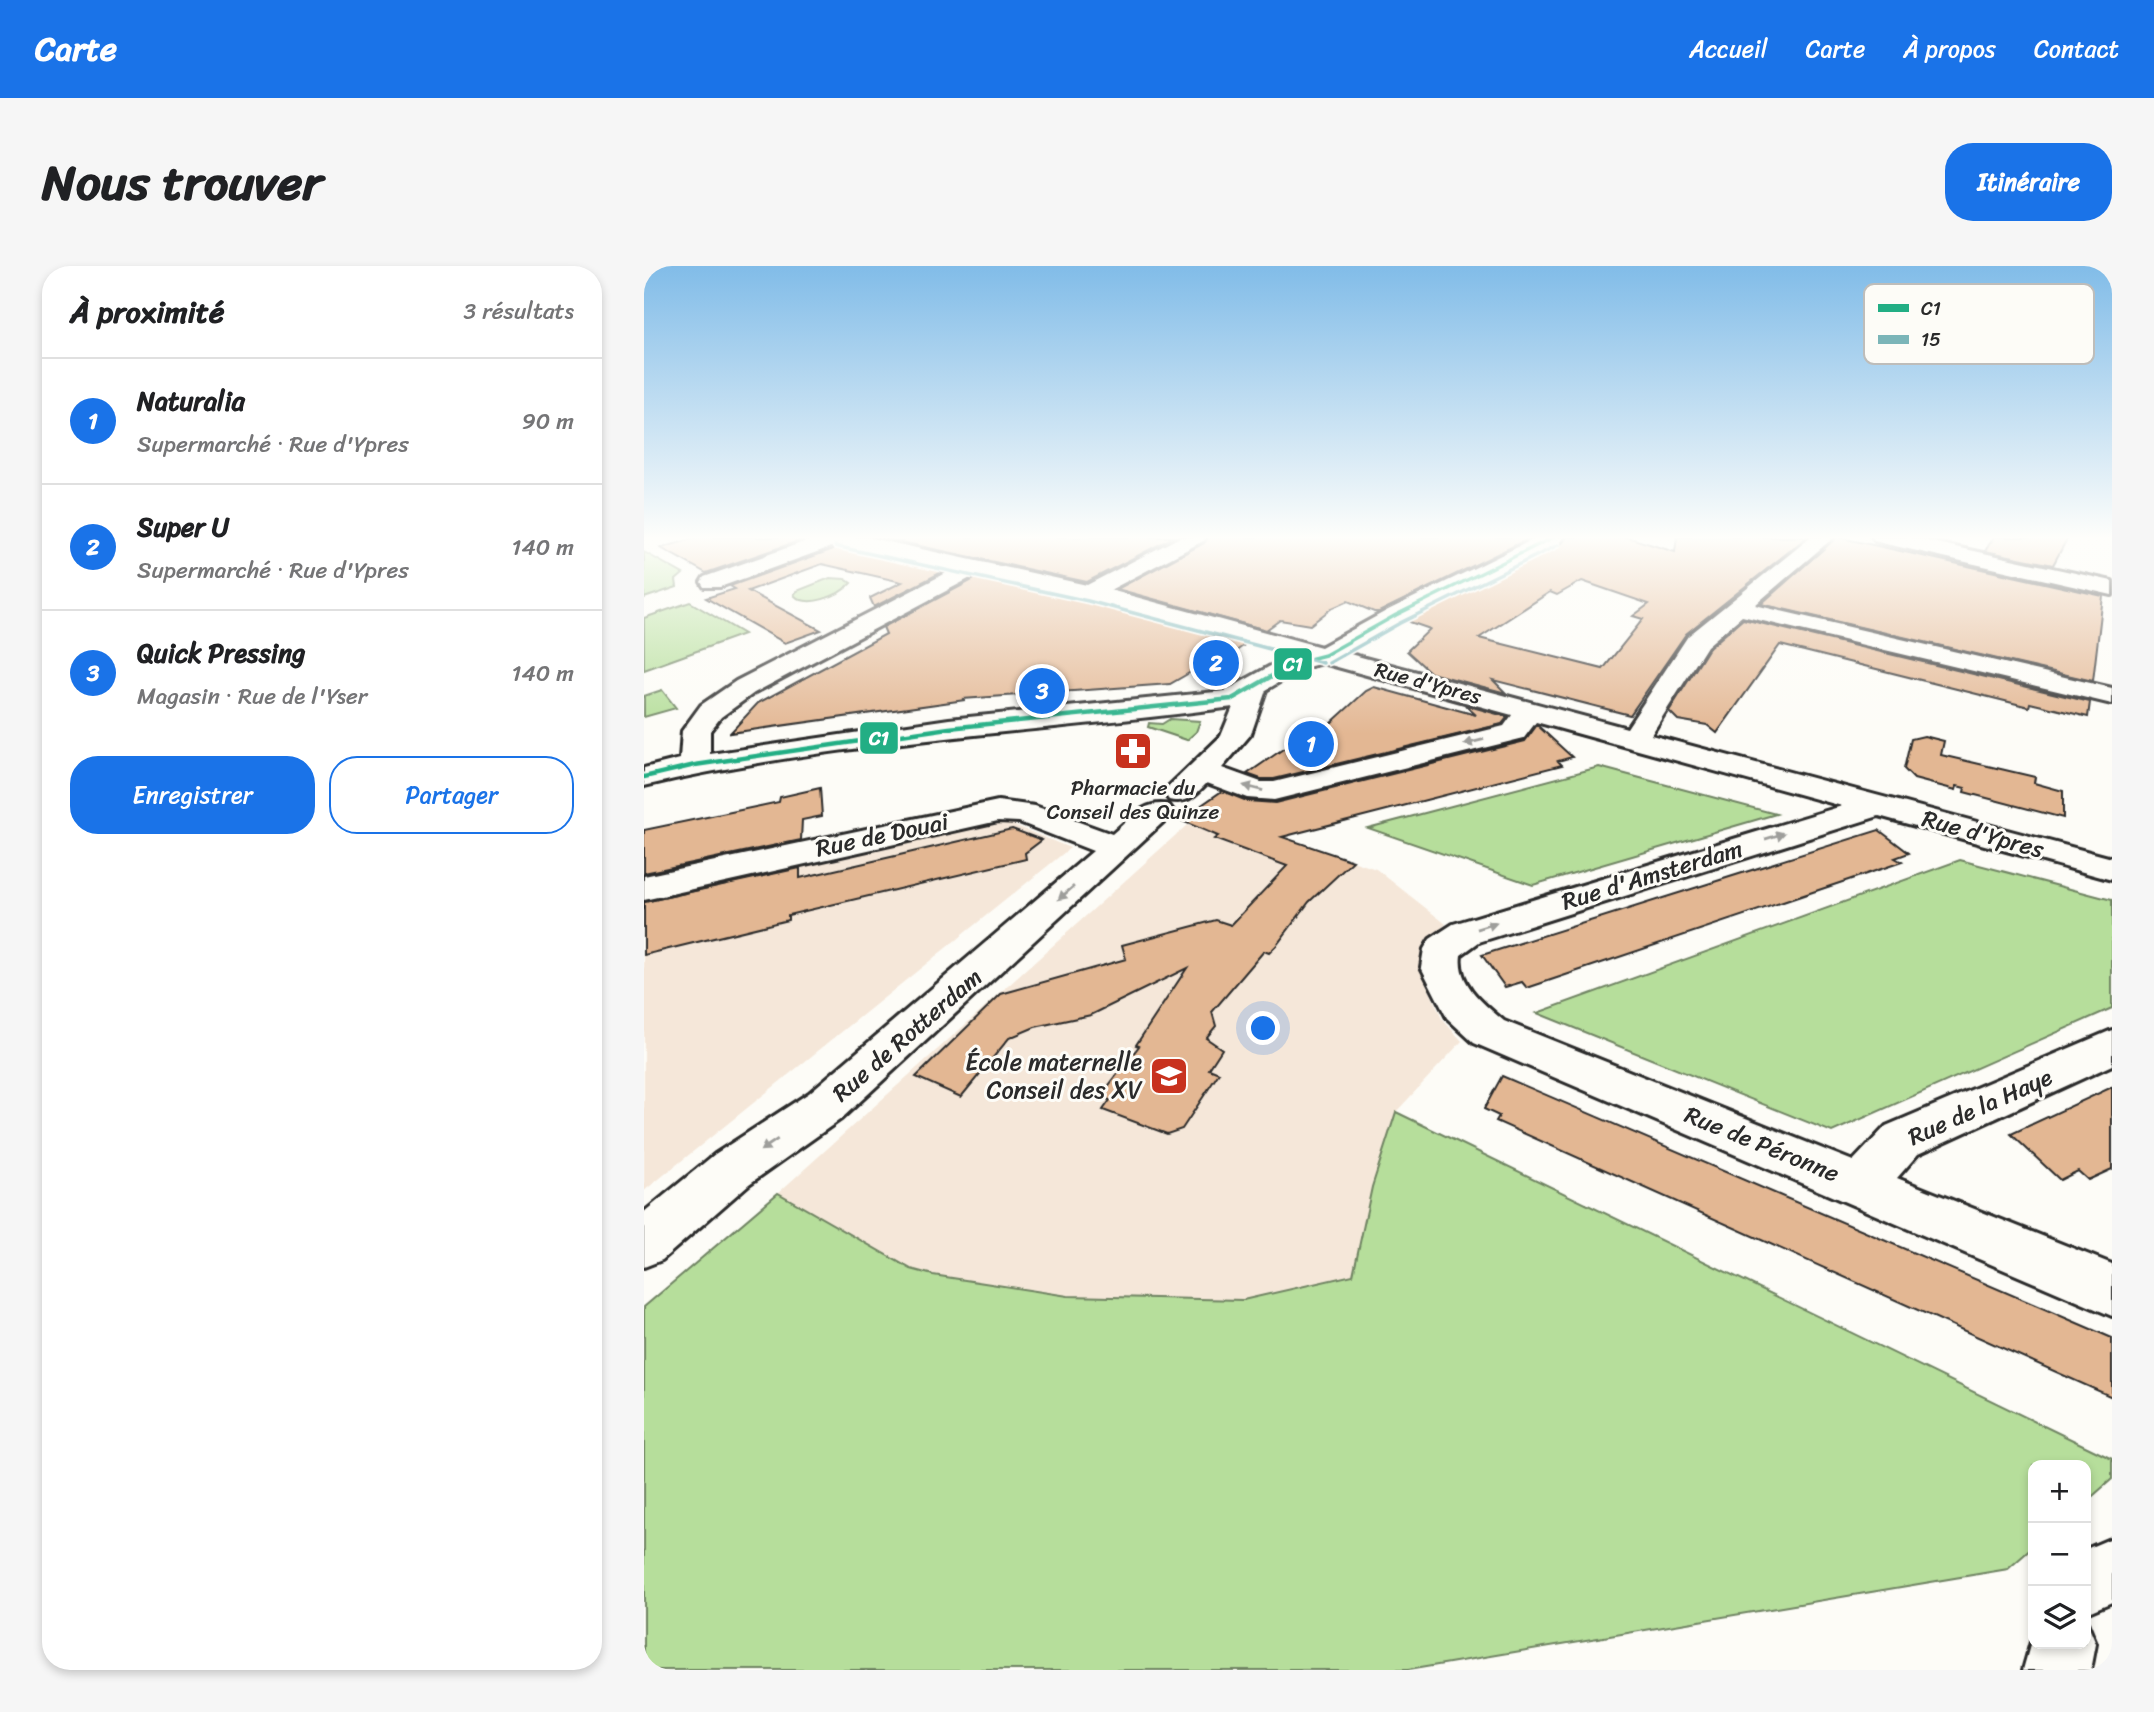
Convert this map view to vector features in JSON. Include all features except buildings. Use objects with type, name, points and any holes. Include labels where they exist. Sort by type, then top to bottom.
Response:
[{"type":"street","points":[[695,765],[696,731],[711,711],[745,687],[907,603]]},
{"type":"street","name":"Rue d'Ypres","points":[[1129,603],[2112,869]]},
{"type":"street","points":[[644,777],[695,765],[948,728],[1104,713],[1210,716],[1250,700],[1269,704],[1312,674],[1325,655],[1421,603]]},
{"type":"street","points":[[1634,739],[1697,641],[1746,603]]},
{"type":"street","points":[[1740,608],[2112,696]]},
{"type":"street","name":"Rue de Rotterdam","points":[[644,1243],[732,1169],[825,1107],[1169,803],[1236,736],[1244,723],[1250,700]]},
{"type":"street","name":"Rue d'Ypres","points":[[1200,771],[1258,791],[1274,791],[1514,732],[1530,711]]},
{"type":"street","name":"Rue d'Amsterdam","points":[[1440,967],[1443,950],[1466,933],[1845,814],[1881,806]]},
{"type":"street","name":"Rue de Douai","points":[[644,888],[998,811],[1024,813],[1117,848]]},
{"type":"street","name":"Rue de Péronne","points":[[1440,967],[1461,1007],[1489,1032],[2112,1290]]},
{"type":"street","name":"Rue de la Haye","points":[[1861,1185],[1902,1139],[2112,1047]]},
{"type":"street","points":[[2091,1579],[2112,1570]]},
{"type":"street","points":[[2057,1670],[2062,1649]]},
{"type":"shaded area","points":[[991,822],[1007,822],[1070,848],[644,1191],[644,900]]},
{"type":"shaded area","name":"École maternelle Conseil des XV","points":[[1187,825],[1218,836],[1215,840],[1285,866],[1305,845],[1376,869],[1446,924],[1422,947],[1420,969],[1442,1019],[1462,1041],[1396,1112],[1372,1187],[1353,1275],[1243,1300],[1068,1296],[933,1275],[911,1269],[778,1193]]},
{"type":"green space","points":[[691,603],[744,634],[644,670],[644,618]]},
{"type":"green space","points":[[662,690],[676,708],[644,717],[644,696]]},
{"type":"green space","points":[[1170,719],[1200,721],[1196,732],[1187,740],[1148,727],[1149,723],[1162,724]]},
{"type":"green space","points":[[1599,767],[1776,814],[1533,885],[1368,828]]},
{"type":"green space","points":[[1960,860],[2112,900],[2112,1008],[1832,1132],[1537,1013]]},
{"type":"green space","points":[[1396,1112],[2112,1459],[2112,1479],[2091,1498],[2091,1460],[2028,1460],[2028,1551],[2008,1569],[1408,1670],[644,1670],[644,1307],[778,1193],[911,1269],[933,1275],[1068,1296],[1243,1300],[1353,1275],[1372,1187]]},
{"type":"transit line","name":"15","points":[[1094,603],[1323,663]]},
{"type":"transit line","name":"C1","points":[[644,777],[695,765],[949,728],[1232,699],[1294,663],[1325,655],[1421,603]]},
{"type":"transit line","name":"15","points":[[1329,663],[1441,603]]},
{"type":"place","name":"Super U","points":[[1216,663]]},
{"type":"place","name":"Quick Pressing","points":[[1042,691]]},
{"type":"place","name":"Naturalia","points":[[1311,744]]},
{"type":"place","name":"Pharmacie du Conseil des Quinze","points":[[1133,751]]},
{"type":"place","name":"École maternelle Conseil des XV","points":[[1169,1076]]}]
